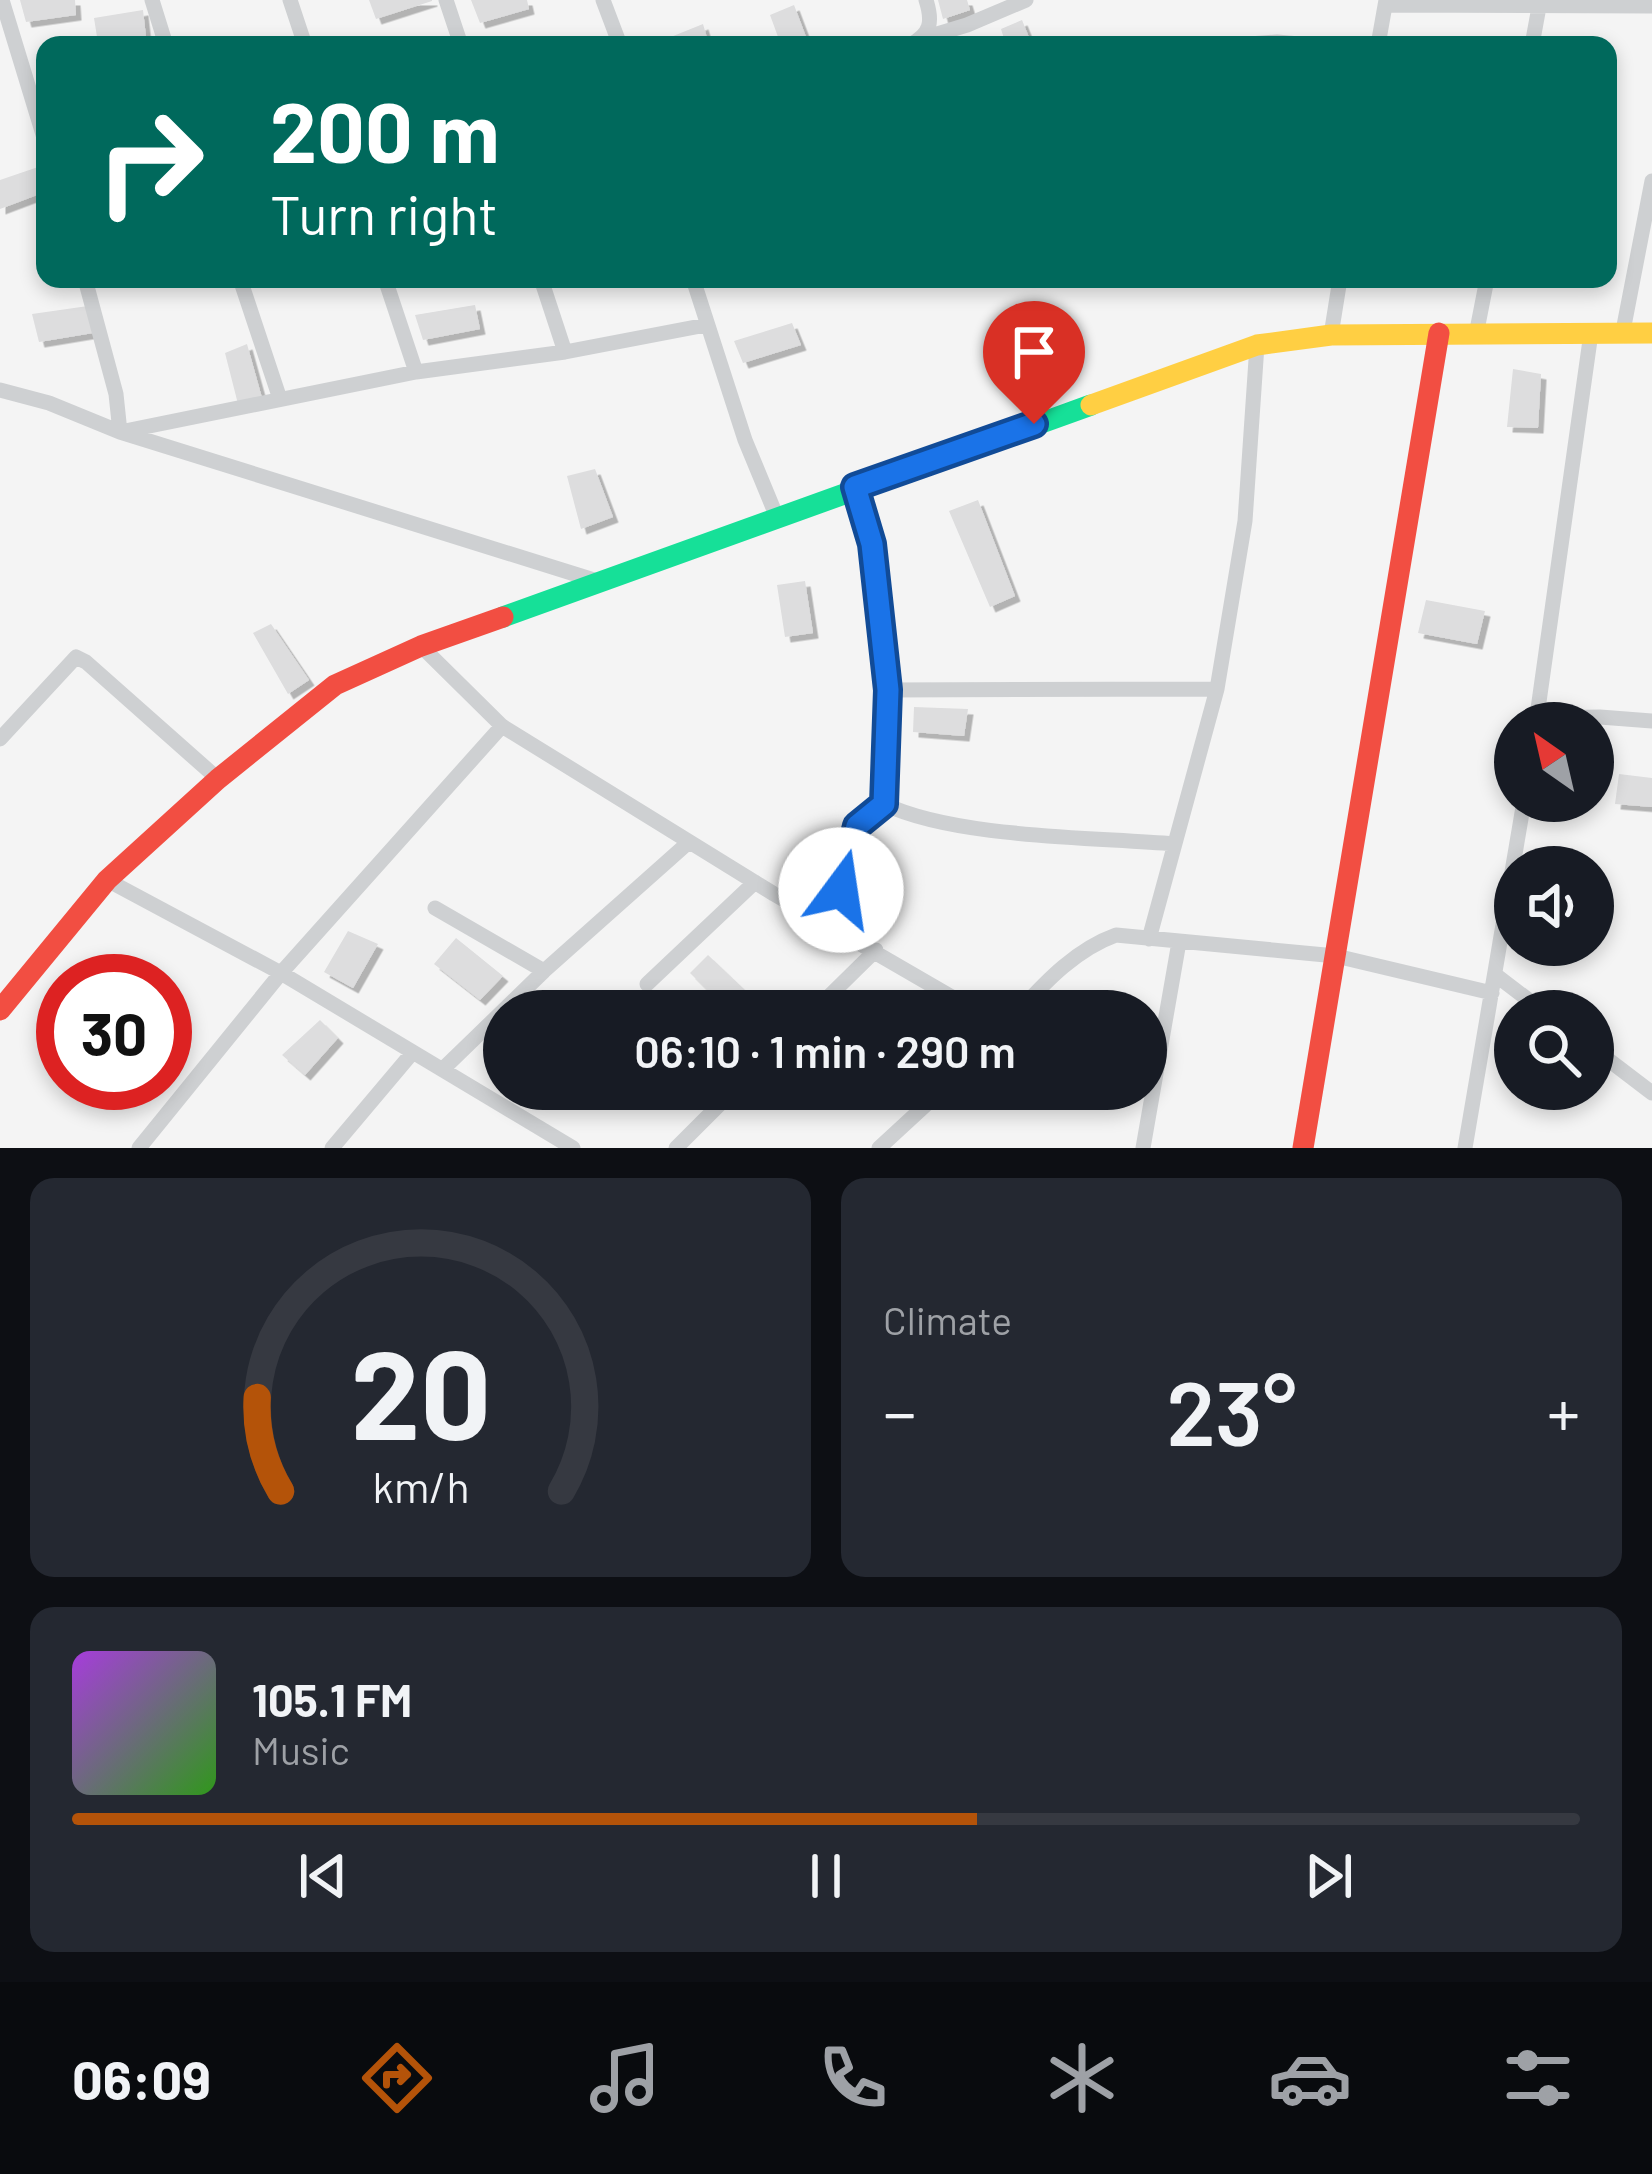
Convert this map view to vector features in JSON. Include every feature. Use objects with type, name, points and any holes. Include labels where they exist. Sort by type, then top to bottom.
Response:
[{"type":"street","points":[[2,0],[36,111]]},
{"type":"street","points":[[152,0],[163,36]]},
{"type":"street","points":[[290,0],[302,36]]},
{"type":"street","points":[[446,0],[458,36]]},
{"type":"street","points":[[603,0],[617,36]]},
{"type":"street","points":[[920,36],[931,16],[926,0]]},
{"type":"street","points":[[930,36],[1025,0]]},
{"type":"street","points":[[1380,36],[1385,3],[1652,6]]},
{"type":"street","points":[[1534,36],[1539,7]]},
{"type":"street","points":[[1623,331],[1652,181]]},
{"type":"street","points":[[87,288],[116,394],[120,431]]},
{"type":"street","points":[[243,288],[280,399]]},
{"type":"street","points":[[388,288],[416,372]]},
{"type":"street","points":[[544,288],[565,352]]},
{"type":"street","points":[[698,288],[745,440],[776,515]]},
{"type":"street","points":[[1331,334],[1339,288]]},
{"type":"street","points":[[1476,335],[1484,288]]},
{"type":"street","points":[[120,431],[416,372],[565,352],[706,325]]},
{"type":"street","points":[[1539,702],[1591,333]]},
{"type":"street","points":[[0,1010],[107,880],[218,779],[335,685],[421,646],[1257,345],[1331,334],[1652,333]]},
{"type":"street","points":[[1303,1148],[1439,334]]},
{"type":"street","points":[[1148,939],[1217,689],[1245,521],[1257,345]]},
{"type":"street","points":[[0,390],[598,582]]},
{"type":"street","points":[[832,926],[857,826],[884,804],[888,690],[872,544],[855,487]]},
{"type":"street","points":[[421,646],[502,726],[754,882],[942,990]]},
{"type":"street","points":[[0,739],[76,657],[218,779]]},
{"type":"street","points":[[888,690],[1217,689]]},
{"type":"street","points":[[1614,721],[1652,721]]},
{"type":"street","points":[[140,1148],[281,973],[502,726]]},
{"type":"street","points":[[884,804],[914,818],[1016,832],[1174,844]]},
{"type":"street","points":[[1466,1148],[1520,822]]},
{"type":"street","points":[[443,1069],[689,842]]},
{"type":"street","points":[[107,880],[281,973],[573,1148]]},
{"type":"street","points":[[646,984],[754,882]]},
{"type":"street","points":[[434,908],[544,971]]},
{"type":"street","points":[[1038,990],[1094,943],[1116,935],[1336,956],[1494,984],[1505,990]]},
{"type":"street","points":[[1144,1148],[1179,942]]},
{"type":"street","points":[[835,990],[876,950]]},
{"type":"street","points":[[332,1148],[413,1052]]},
{"type":"street","points":[[1614,1064],[1652,1093]]},
{"type":"street","points":[[676,1148],[714,1110]]},
{"type":"street","points":[[879,1148],[921,1110]]},
{"type":"building","points":[[20,0],[75,0],[76,15],[26,22]]},
{"type":"building","points":[[369,0],[432,0],[432,1],[376,19]]},
{"type":"building","points":[[471,0],[527,0],[529,9],[480,23]]},
{"type":"building","points":[[938,0],[967,0],[970,10],[943,19]]},
{"type":"building","points":[[794,5],[806,36],[778,36],[770,15]]},
{"type":"building","points":[[143,10],[146,36],[97,36],[94,18]]},
{"type":"building","points":[[1022,20],[1028,36],[1003,36],[1001,29]]},
{"type":"building","points":[[703,24],[706,36],[673,36]]},
{"type":"building","points":[[36,168],[36,195],[0,209],[0,180]]},
{"type":"building","points":[[475,305],[480,329],[423,340],[415,315]]},
{"type":"building","points":[[88,306],[93,333],[39,342],[32,314]]},
{"type":"building","points":[[792,323],[801,345],[743,363],[734,341]]},
{"type":"building","points":[[247,344],[262,398],[238,404],[225,353]]},
{"type":"building","points":[[1513,369],[1541,374],[1538,428],[1507,427]]},
{"type":"building","points":[[595,469],[613,517],[581,529],[567,476]]},
{"type":"building","points":[[978,500],[1015,596],[990,607],[949,511]]},
{"type":"building","points":[[805,581],[813,633],[785,637],[777,585]]},
{"type":"building","points":[[1426,600],[1485,611],[1477,644],[1418,633]]},
{"type":"building","points":[[271,624],[309,680],[288,694],[253,633]]},
{"type":"building","points":[[914,707],[968,709],[964,736],[913,732]]},
{"type":"building","points":[[1619,774],[1652,778],[1652,807],[1615,804]]},
{"type":"building","points":[[348,931],[378,944],[353,988],[324,972]]},
{"type":"building","points":[[456,938],[503,976],[490,990],[483,990],[480,1000],[434,964]]},
{"type":"building","points":[[708,955],[745,990],[707,990],[690,973]]},
{"type":"building","points":[[320,1020],[338,1038],[305,1075],[282,1055]]},
{"type":"traffic: fast","points":[[503,617],[1091,405]]},
{"type":"traffic: slow","points":[[1091,405],[1257,345],[1331,335],[1652,333]]},
{"type":"traffic: jam","points":[[1303,1148],[1439,333]]},
{"type":"traffic: jam","points":[[0,1010],[107,880],[218,779],[335,685],[421,646],[503,617]]},
{"type":"route","points":[[841,890],[857,826],[884,804],[888,690],[872,544],[855,487],[1034,424]]}]
